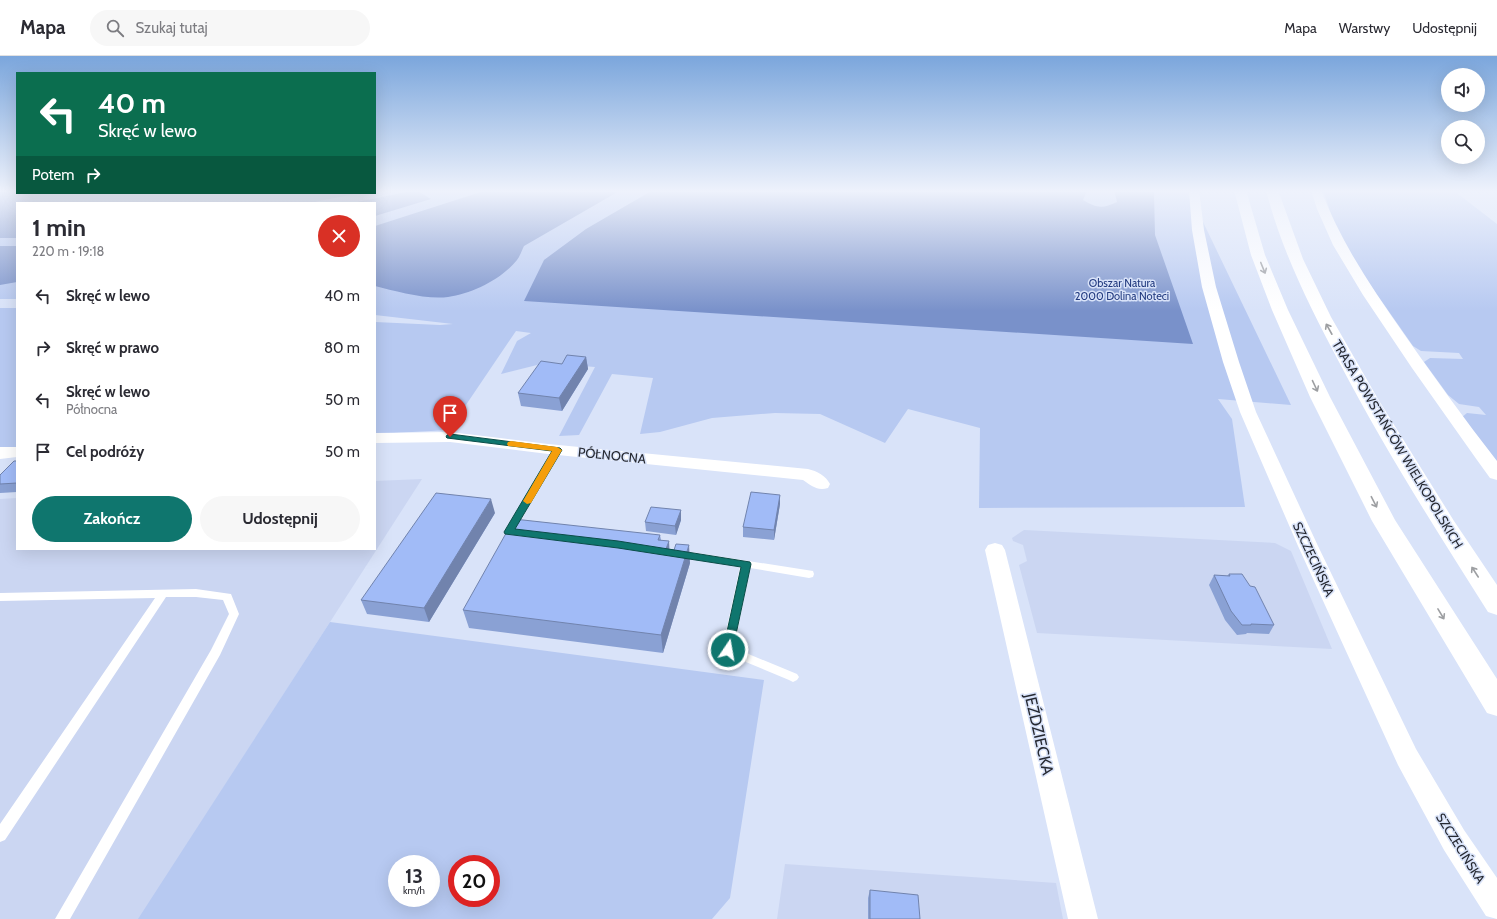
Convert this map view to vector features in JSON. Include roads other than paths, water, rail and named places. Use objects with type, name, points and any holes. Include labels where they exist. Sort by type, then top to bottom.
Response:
[{"type":"highway","points":[[1251,230],[1258,255],[1280,310],[1320,397],[1384,520],[1497,704]]},
{"type":"highway","name":"TRASA POWSTAŃCÓW WIELKOPOLSKICH","points":[[1286,230],[1296,259],[1323,317],[1368,399],[1446,527],[1497,605]]},
{"type":"street","name":"SZCZECIŃSKA","points":[[1198,230],[1209,287],[1231,362],[1248,412],[1308,546],[1407,757],[1454,840],[1497,904]]},
{"type":"street","points":[[1332,230],[1366,290],[1448,408],[1497,474]]},
{"type":"street","name":"PÓŁNOCNA","points":[[376,438],[450,437],[557,450],[808,475],[821,484]]},
{"type":"street","points":[[0,453],[16,452]]},
{"type":"street","name":"JEŹDZIECKA","points":[[996,550],[1083,919]]},
{"type":"lane","points":[[520,534],[507,535],[557,450]]},
{"type":"lane","points":[[671,552],[809,574]]},
{"type":"lane","points":[[746,564],[728,650],[793,677]]},
{"type":"lane","points":[[0,597],[196,593],[227,597],[234,614],[216,652],[62,919]]},
{"type":"lane","points":[[0,835],[125,653],[163,594]]},
{"type":"park label","name":"Obszar Natura 2000 Dolina Noteci","points":[[1122,289]]}]
